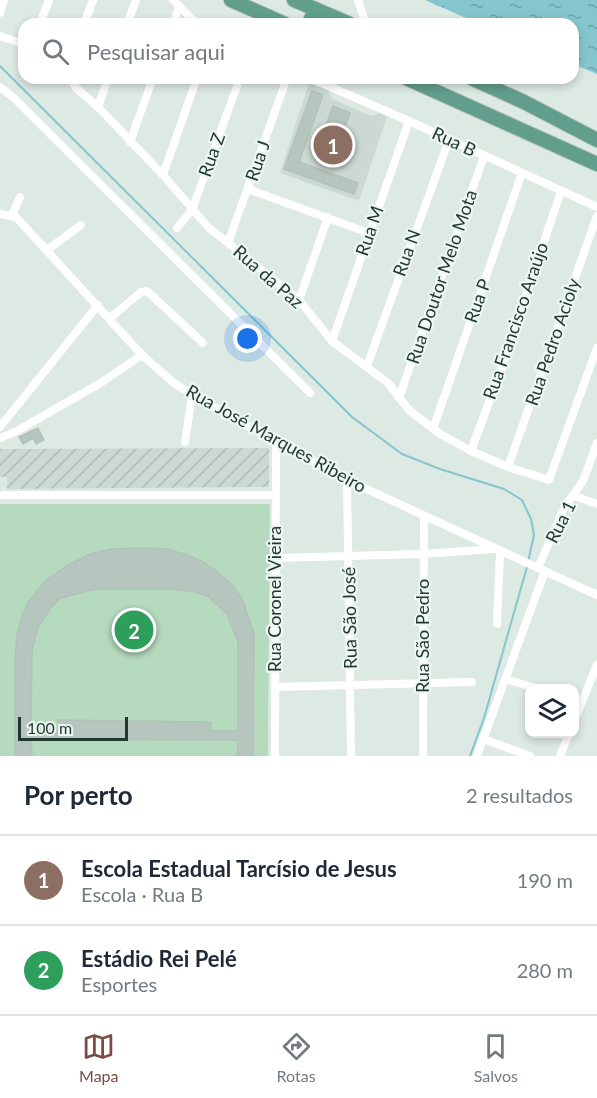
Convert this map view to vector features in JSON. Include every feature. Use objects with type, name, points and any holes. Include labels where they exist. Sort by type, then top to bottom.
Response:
[{"type":"main road","points":[[231,0],[272,18]]},
{"type":"main road","points":[[294,0],[336,18]]},
{"type":"main road","points":[[311,18],[315,9]]},
{"type":"main road","points":[[419,84],[597,164]]},
{"type":"main road","points":[[484,84],[597,140]]},
{"type":"street","points":[[0,13],[4,0]]},
{"type":"street","points":[[42,18],[48,0]]},
{"type":"street","points":[[86,18],[93,0]]},
{"type":"street","points":[[129,18],[136,0]]},
{"type":"street","points":[[358,0],[364,18]]},
{"type":"street","points":[[174,18],[176,3]]},
{"type":"street","points":[[176,3],[191,18]]},
{"type":"street","points":[[0,36],[18,42]]},
{"type":"street","name":"Rua da Paz","points":[[74,84],[163,175],[208,227],[299,300],[332,341],[388,383],[409,410],[433,429],[471,451],[508,467],[549,480],[597,348]]},
{"type":"street","points":[[98,107],[106,84]]},
{"type":"street","points":[[130,142],[151,84]]},
{"type":"street","points":[[163,175],[195,84]]},
{"type":"street","name":"Rua Z","points":[[177,228],[192,210],[238,84]]},
{"type":"street","name":"Rua J","points":[[228,243],[285,84]]},
{"type":"street","name":"Rua B","points":[[324,84],[597,207]]},
{"type":"street","points":[[0,87],[115,197],[310,393]]},
{"type":"street","name":"Rua M","points":[[332,341],[409,121]]},
{"type":"street","name":"Rua N","points":[[367,366],[448,140]]},
{"type":"street","name":"Rua Doutor Melo Mota","points":[[399,398],[484,156]]},
{"type":"street","name":"Rua P","points":[[433,429],[522,173]]},
{"type":"street","points":[[248,189],[369,233]]},
{"type":"street","name":"Rua Francisco Araújo","points":[[471,451],[502,367],[561,191]]},
{"type":"street","points":[[0,214],[12,215],[20,197]]},
{"type":"street","name":"Rua José Marques Ribeiro","points":[[12,215],[50,248],[142,355],[174,383],[192,395],[347,480],[597,595]]},
{"type":"street","name":"Rua Pedro Acioly","points":[[508,467],[597,216]]},
{"type":"street","points":[[299,300],[328,218]]},
{"type":"street","points":[[50,248],[81,225]]},
{"type":"street","points":[[110,318],[141,292],[147,291],[203,343]]},
{"type":"street","points":[[0,427],[98,305]]},
{"type":"street","points":[[0,438],[102,382],[142,355]]},
{"type":"street","points":[[185,442],[192,395]]},
{"type":"street","name":"Rua Coronel Vieira","points":[[275,756],[276,442]]},
{"type":"street","name":"Rua 1","points":[[477,756],[505,679],[540,569],[564,508],[574,496],[587,472],[597,442]]},
{"type":"street","name":"Rua São José","points":[[347,480],[351,756]]},
{"type":"street","points":[[0,495],[275,495]]},
{"type":"street","points":[[574,496],[597,504]]},
{"type":"street","name":"Rua São Pedro","points":[[423,756],[424,516]]},
{"type":"street","points":[[275,558],[498,550],[497,624]]},
{"type":"street","points":[[579,700],[597,666]]},
{"type":"street","points":[[505,679],[525,685]]},
{"type":"street","points":[[276,687],[472,682]]},
{"type":"street","points":[[560,756],[567,738]]},
{"type":"street","points":[[483,739],[530,756]]},
{"type":"shaded area","points":[[309,84],[328,90],[332,99],[371,116],[380,113],[387,116],[359,201],[280,173]]},
{"type":"shaded area","points":[[269,448],[269,487],[7,489],[7,477],[0,477],[0,449]]},
{"type":"green space","points":[[0,504],[270,504],[268,756],[0,756]]},
{"type":"water","points":[[425,0],[597,0],[597,74],[579,66],[579,18],[466,18]]},
{"type":"building","points":[[312,91],[323,95],[299,162],[358,183],[354,194],[284,169]]},
{"type":"building","points":[[333,106],[350,113],[333,160],[316,154]]},
{"type":"building","points":[[38,428],[44,440],[36,444],[33,438],[23,444],[19,437]]},
{"type":"building","points":[[112,549],[167,549],[187,555],[218,572],[233,586],[243,601],[254,634],[253,756],[237,756],[238,740],[31,739],[32,756],[15,756],[17,635],[29,601],[44,582],[68,565],[90,554]],"holes":[[[167,589],[196,592],[209,597],[227,614],[238,641],[238,731],[211,731],[211,722],[58,720],[58,730],[31,730],[32,651],[38,627],[52,606],[61,598],[92,590]]]},
{"type":"waterway","points":[[0,66],[18,84]]},
{"type":"waterway","points":[[18,84],[352,417],[402,454],[440,469],[504,489],[522,500],[531,519],[534,535],[528,562]]},
{"type":"waterway","points":[[470,756],[484,718],[527,567]]},
{"type":"place","name":"Escola Estadual Tarcísio de Jesus","points":[[333,145]]},
{"type":"place","name":"Estádio Rei Pelé","points":[[134,630]]}]
